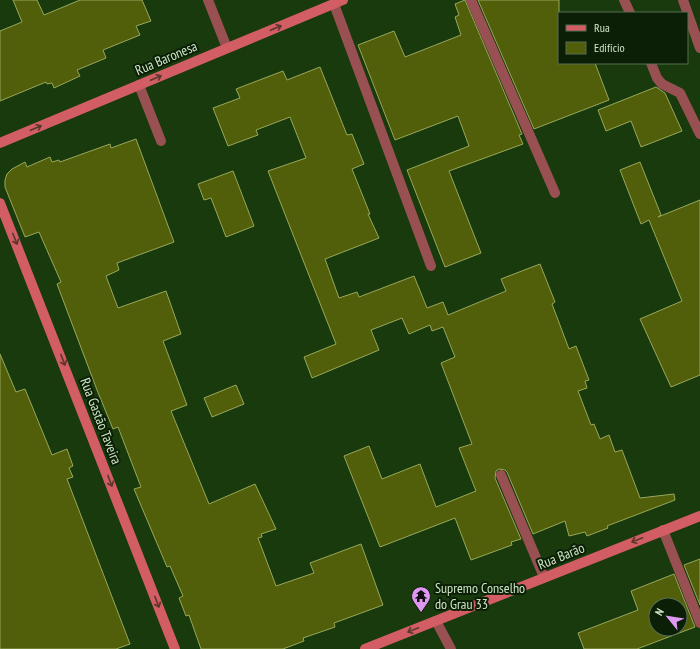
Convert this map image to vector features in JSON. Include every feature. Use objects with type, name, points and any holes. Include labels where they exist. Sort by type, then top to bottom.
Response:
[{"type":"street","points":[[208,0],[227,48]]},
{"type":"street","points":[[471,0],[555,192]]},
{"type":"street","points":[[624,0],[630,12]]},
{"type":"street","points":[[683,0],[687,12]]},
{"type":"street","points":[[338,2],[431,266]]},
{"type":"street","name":"Rua Baronesa","points":[[0,143],[338,2]]},
{"type":"street","points":[[688,14],[700,48]]},
{"type":"street","points":[[651,64],[657,78],[662,84],[680,93],[700,134]]},
{"type":"street","points":[[139,85],[161,141]]},
{"type":"street","name":"Rua Gastão Taveira","points":[[0,203],[175,649]]},
{"type":"street","points":[[501,475],[544,577]]},
{"type":"street","name":"Rua Barão","points":[[365,649],[700,516]]},
{"type":"street","points":[[664,530],[700,623]]},
{"type":"street","points":[[436,621],[451,649]]},
{"type":"building","points":[[13,0],[37,0],[44,15],[80,0],[142,0],[151,21],[136,26],[140,35],[103,50],[106,58],[77,70],[80,76],[54,88],[52,83],[47,84],[46,82],[0,101],[0,31],[22,22]]},
{"type":"building","points":[[465,0],[522,134],[519,135],[523,144],[449,171],[481,253],[445,267],[407,170],[469,146],[458,116],[395,140],[358,45],[394,31],[405,57],[461,35],[455,17],[459,15],[455,4]]},
{"type":"building","points":[[478,0],[559,0],[558,64],[595,64],[609,100],[534,129]]},
{"type":"building","points":[[320,67],[347,135],[352,134],[364,164],[352,169],[370,214],[368,214],[379,238],[325,259],[339,298],[357,292],[359,297],[414,276],[427,308],[443,302],[448,315],[506,291],[501,279],[540,264],[555,302],[552,304],[569,349],[576,346],[589,380],[585,381],[587,388],[578,391],[591,425],[594,424],[600,439],[609,435],[615,452],[622,450],[640,498],[674,494],[675,500],[607,526],[608,528],[587,536],[585,532],[569,536],[565,521],[533,534],[507,472],[499,469],[496,471],[495,478],[521,539],[511,542],[512,545],[471,560],[455,518],[380,547],[344,456],[369,446],[382,479],[420,464],[436,507],[476,491],[459,448],[472,444],[441,363],[455,357],[443,327],[432,331],[430,325],[409,334],[402,318],[371,330],[379,350],[312,378],[304,357],[336,344],[268,171],[306,158],[290,117],[256,130],[258,135],[228,146],[213,108],[240,98],[236,89],[283,71],[287,80]]},
{"type":"building","points":[[656,87],[665,93],[682,131],[641,147],[631,121],[606,131],[598,110]]},
{"type":"building","points":[[136,139],[174,242],[117,263],[119,270],[106,276],[118,308],[166,291],[181,334],[163,341],[187,405],[171,411],[209,504],[255,484],[276,529],[261,534],[262,537],[258,538],[276,586],[314,573],[310,563],[361,544],[383,605],[334,623],[335,627],[303,638],[304,641],[283,649],[201,649],[189,615],[186,616],[179,598],[183,596],[170,566],[167,567],[134,489],[141,487],[118,427],[113,429],[97,390],[57,284],[61,282],[39,232],[25,237],[5,187],[7,174],[12,169],[25,162],[27,167],[50,157],[52,162],[59,160],[60,162],[110,144],[111,148]]},
{"type":"building","points":[[640,162],[661,215],[658,217],[700,200],[700,375],[671,387],[640,319],[682,301],[649,220],[641,224],[620,170]]},
{"type":"building","points":[[233,171],[254,226],[226,237],[211,198],[204,200],[198,184]]},
{"type":"building","points":[[0,354],[16,392],[25,389],[52,455],[67,449],[73,466],[69,468],[73,477],[67,479],[130,644],[116,649],[0,649]]},
{"type":"building","points":[[236,385],[244,404],[212,417],[204,398]]},
{"type":"building","points":[[700,559],[700,605],[684,565]]},
{"type":"building","points":[[674,574],[683,597],[648,597],[648,637],[669,637],[637,649],[584,649],[578,633],[638,610],[631,591]]},
{"type":"building","points":[[688,609],[695,627],[688,630]]},
{"type":"place","name":"Supremo Conselho do Grau 33","points":[[421,613]]}]
